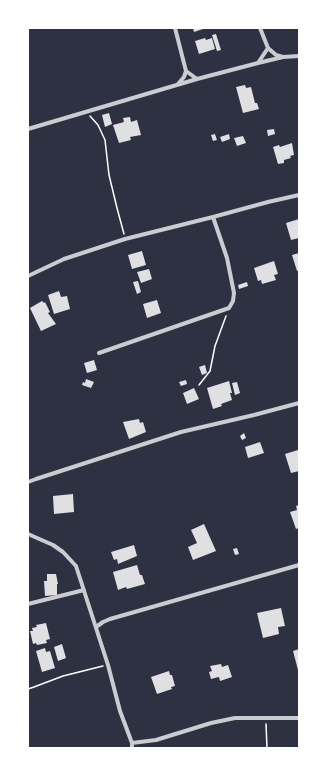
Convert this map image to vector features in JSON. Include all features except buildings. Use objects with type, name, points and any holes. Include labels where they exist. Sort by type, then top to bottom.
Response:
[{"type":"street","points":[[175,28],[186,71],[184,78],[177,84]]},
{"type":"street","points":[[260,28],[268,48],[276,55],[283,57]]},
{"type":"street","points":[[258,63],[268,48]]},
{"type":"street","points":[[28,129],[177,84],[283,57],[299,56]]},
{"type":"street","points":[[186,71],[197,79]]},
{"type":"street","points":[[28,276],[64,259],[126,239],[299,195]]},
{"type":"street","points":[[99,353],[229,308],[233,301],[234,293],[227,258],[213,217]]},
{"type":"street","points":[[28,482],[36,478],[181,432],[299,403]]},
{"type":"street","points":[[28,534],[53,545],[63,552],[76,566],[132,746],[211,723],[235,718],[299,718]]},
{"type":"street","points":[[96,627],[110,619],[299,565]]},
{"type":"street","points":[[28,604],[84,590]]},
{"type":"path","points":[[85,112],[98,125],[105,140],[109,175],[126,239]]},
{"type":"path","points":[[200,385],[210,371],[214,346],[229,308]]},
{"type":"path","points":[[28,689],[63,676],[108,665]]},
{"type":"path","points":[[266,718],[267,748]]}]
